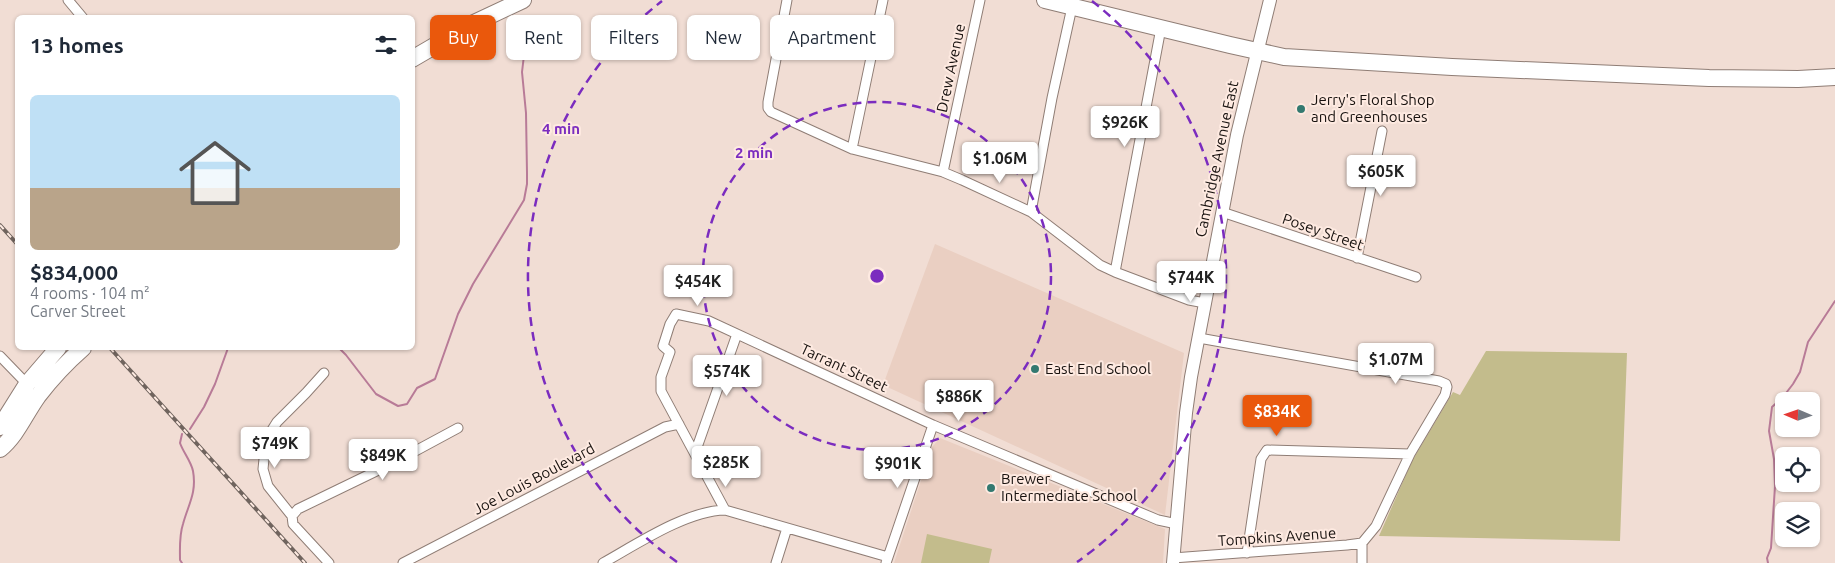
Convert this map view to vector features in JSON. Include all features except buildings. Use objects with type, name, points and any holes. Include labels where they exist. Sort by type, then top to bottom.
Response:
[{"type":"highway","points":[[415,57],[495,6],[523,0]]},
{"type":"highway","points":[[1045,0],[1284,57],[1709,78],[1798,79],[1835,77]]},
{"type":"highway","points":[[0,427],[27,384],[56,350]]},
{"type":"highway","points":[[0,449],[11,440],[39,396],[62,368],[81,350]]},
{"type":"main road","name":"Cambridge Avenue East","points":[[1173,560],[1186,413],[1205,303],[1240,123],[1270,0]]},
{"type":"street","points":[[68,0],[80,15]]},
{"type":"street","points":[[787,0],[768,102],[768,108],[774,114],[852,149],[943,172],[1031,212],[1088,257],[1115,272],[1189,300],[1205,303]]},
{"type":"street","points":[[852,149],[883,0]]},
{"type":"street","name":"Drew Avenue","points":[[943,172],[980,0]]},
{"type":"street","points":[[1031,212],[1067,4]]},
{"type":"street","points":[[1115,272],[1161,28]]},
{"type":"street","points":[[1357,258],[1382,131]]},
{"type":"street","name":"Posey Street","points":[[1222,212],[1416,277]]},
{"type":"street","name":"Tarrant Street","points":[[679,424],[660,386],[660,377],[670,352],[663,346],[670,324],[676,314],[709,321],[933,424],[1158,520],[1177,524]]},
{"type":"street","points":[[695,453],[738,334]]},
{"type":"street","points":[[1199,338],[1443,382],[1448,387],[1410,454],[1376,526],[1362,543],[1362,563]]},
{"type":"street","points":[[0,356],[27,384]]},
{"type":"street","points":[[324,373],[277,422],[272,430],[263,469],[268,486],[292,516],[293,524],[329,563]]},
{"type":"street","points":[[679,424],[725,510]]},
{"type":"street","name":"Joe Louis Boulevard","points":[[404,563],[665,426],[679,424]]},
{"type":"street","points":[[603,563],[690,517],[725,510],[887,560],[933,424]]},
{"type":"street","points":[[292,516],[298,509],[395,462],[458,428]]},
{"type":"street","points":[[1247,553],[1261,459],[1267,450],[1410,454]]},
{"type":"street","points":[[776,563],[787,528]]},
{"type":"street","name":"Tompkins Avenue","points":[[1173,560],[1362,543]]},
{"type":"shaded area","name":"East End School","points":[[935,244],[1184,353],[1165,515],[883,385]]},
{"type":"shaded area","points":[[1486,351],[1627,353],[1620,541],[1379,536],[1412,461],[1453,392],[1460,395]]},
{"type":"shaded area","name":"Brewer Intermediate School","points":[[940,438],[1165,529],[1163,563],[894,563],[932,447]]},
{"type":"shaded area","points":[[927,534],[992,549],[989,563],[921,563]]},
{"type":"waterway","points":[[341,350],[376,394],[398,406],[407,404],[417,388],[435,379],[458,314],[473,284],[524,200],[527,173],[526,113],[522,72],[523,60]]},
{"type":"waterway","points":[[1768,563],[1767,558],[1771,548],[1775,486],[1774,459],[1769,431],[1772,407],[1793,384],[1800,372],[1808,342],[1835,301]]},
{"type":"waterway","points":[[190,429],[204,407],[215,384],[227,350]]},
{"type":"waterway","points":[[182,434],[180,443],[192,467],[194,479],[193,492],[181,533],[180,560],[182,563]]},
{"type":"railway","points":[[0,225],[15,242]]},
{"type":"railway","points":[[112,350],[305,563]]},
{"type":"place","name":"Jerry's Floral Shop and Greenhouses","points":[[1301,109]]},
{"type":"place","name":"East End School","points":[[1035,369]]},
{"type":"place","name":"Brewer Intermediate School","points":[[991,488]]}]
